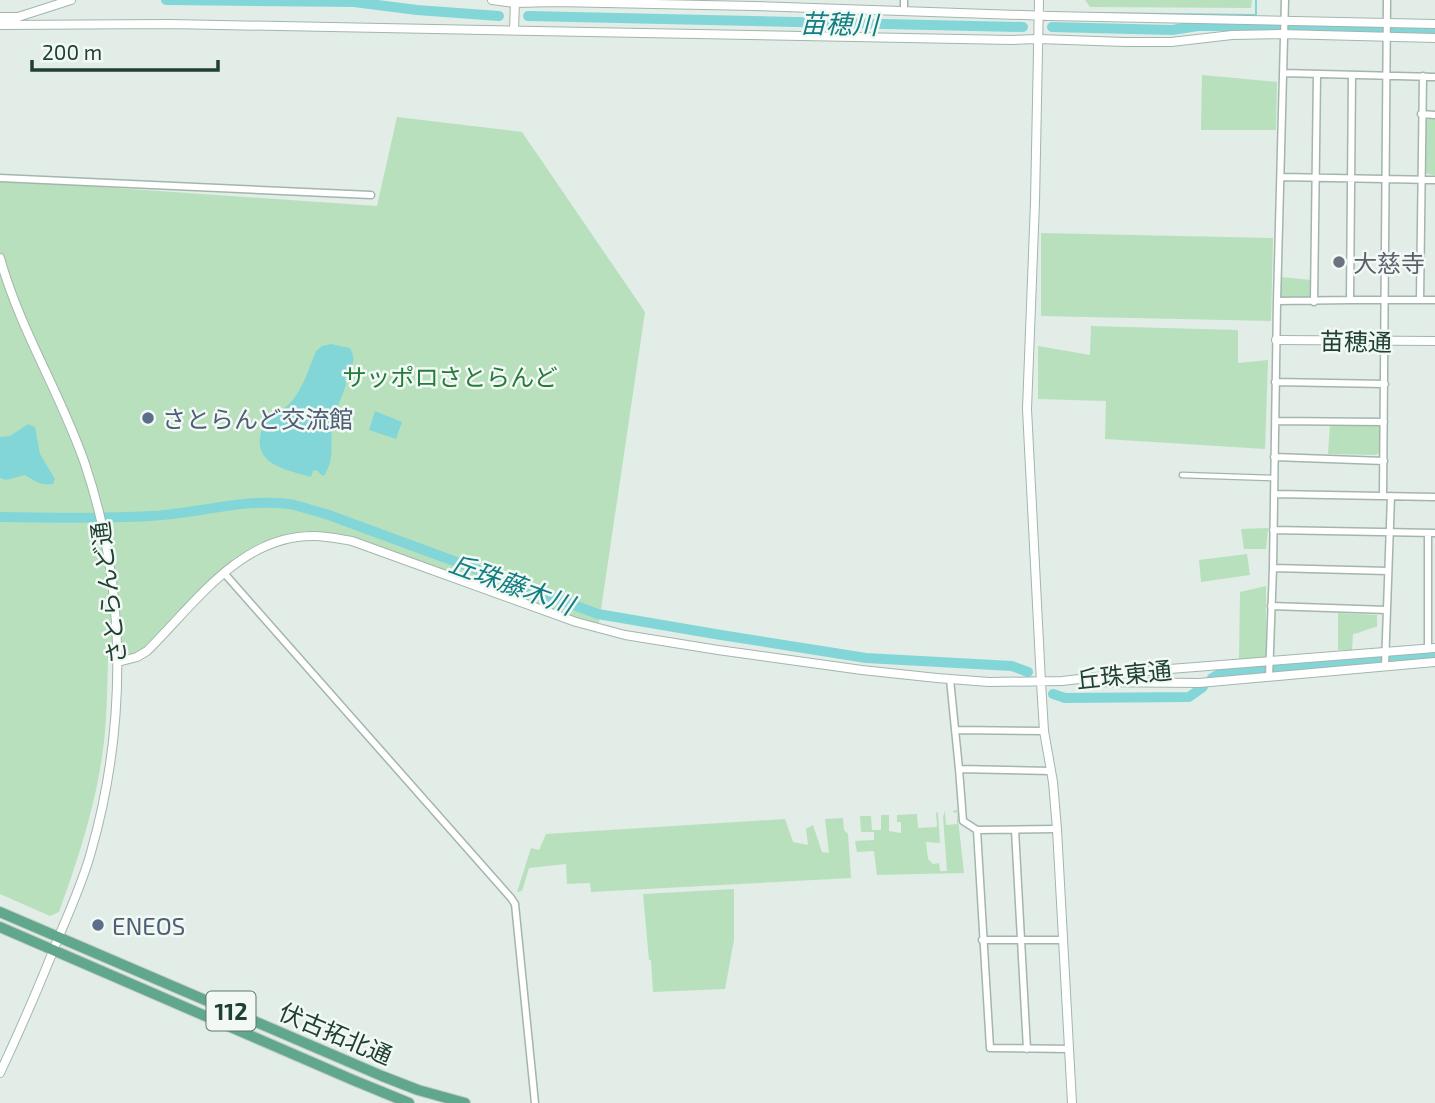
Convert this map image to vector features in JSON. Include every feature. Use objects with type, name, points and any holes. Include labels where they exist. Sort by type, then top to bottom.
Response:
[{"type":"main road","name":"伏古拓北通","points":[[0,912],[382,1076],[418,1090],[465,1103]]},
{"type":"main road","name":"伏古拓北通","points":[[0,927],[410,1103]]},
{"type":"street","points":[[0,17],[18,17],[71,0]]},
{"type":"street","points":[[492,0],[754,3],[1285,22],[1387,30],[1435,37]]},
{"type":"street","points":[[904,0],[904,10]]},
{"type":"street","points":[[1039,0],[1035,215],[1027,409],[1044,731],[1058,829],[1072,1103]]},
{"type":"street","points":[[1269,677],[1285,0]]},
{"type":"street","points":[[1385,667],[1390,532],[1384,461],[1387,0]]},
{"type":"street","points":[[514,30],[515,2]]},
{"type":"street","points":[[0,25],[169,24],[1171,42],[1232,35],[1387,30],[1435,24]]},
{"type":"street","points":[[1283,74],[1435,77]]},
{"type":"street","points":[[1314,302],[1317,74]]},
{"type":"street","points":[[1350,300],[1352,75]]},
{"type":"street","points":[[1420,300],[1423,76]]},
{"type":"street","points":[[1421,114],[1435,115]]},
{"type":"street","points":[[1281,177],[1435,180]]},
{"type":"street","points":[[0,178],[371,195]]},
{"type":"street","name":"さとらんど通","points":[[0,258],[27,332],[71,425],[86,466],[103,531],[115,609],[118,663],[118,696],[110,775],[91,853],[54,950],[6,1053],[0,1073]]},
{"type":"street","points":[[1276,301],[1435,300]]},
{"type":"street","name":"苗穂通","points":[[1276,340],[1435,341]]},
{"type":"street","points":[[1275,382],[1385,384]]},
{"type":"street","points":[[1275,421],[1384,422]]},
{"type":"street","points":[[1274,457],[1384,461]]},
{"type":"street","points":[[1182,475],[1274,478]]},
{"type":"street","points":[[1274,494],[1435,498]]},
{"type":"street","points":[[1273,530],[1431,533],[1431,648]]},
{"type":"street","points":[[118,663],[147,651],[239,560],[277,541],[298,537],[324,537],[352,541],[576,622],[608,631],[718,650],[950,680],[1062,681]]},
{"type":"street","points":[[1273,568],[1388,571]]},
{"type":"street","points":[[224,573],[515,904],[535,1103]]},
{"type":"street","points":[[1270,606],[1387,610]]},
{"type":"street","name":"丘珠東通","points":[[1062,681],[1431,648]]},
{"type":"street","name":"丘珠東通","points":[[1062,681],[1199,683],[1435,663]]},
{"type":"street","points":[[950,680],[963,821],[976,830],[1058,829]]},
{"type":"street","points":[[955,730],[1044,731]]},
{"type":"street","points":[[959,769],[1051,771]]},
{"type":"street","points":[[976,830],[990,1048],[1069,1049]]},
{"type":"street","points":[[1015,830],[1027,1049]]},
{"type":"street","points":[[982,940],[1063,940]]},
{"type":"green space","points":[[1085,0],[1252,0],[1251,8],[1090,7]]},
{"type":"green space","points":[[1202,75],[1277,82],[1276,130],[1201,130]]},
{"type":"green space","name":"サッポロさとらんど","points":[[397,117],[522,132],[645,312],[599,623],[566,615],[360,539],[336,534],[299,533],[258,544],[234,558],[147,646],[130,655],[108,661],[105,733],[99,777],[84,836],[59,912],[50,916],[0,894],[0,180],[377,206]]},
{"type":"green space","points":[[1435,118],[1435,175],[1426,173],[1426,119]]},
{"type":"green space","points":[[1041,233],[1273,238],[1271,321],[1041,316]]},
{"type":"green space","points":[[1280,277],[1311,280],[1310,297],[1280,299]]},
{"type":"green space","points":[[1091,326],[1238,330],[1238,363],[1268,360],[1265,449],[1105,439],[1106,401],[1038,399],[1038,346],[1090,355]]},
{"type":"green space","points":[[1330,424],[1378,424],[1379,453],[1328,454]]},
{"type":"green space","points":[[1268,528],[1266,549],[1244,549],[1241,529]]},
{"type":"green space","points":[[1247,554],[1250,575],[1201,582],[1199,560]]},
{"type":"green space","points":[[1266,586],[1266,659],[1239,660],[1240,592]]},
{"type":"green space","points":[[1338,613],[1377,615],[1377,627],[1353,634],[1352,650],[1338,650]]},
{"type":"green space","points":[[957,810],[964,873],[877,875],[874,851],[857,852],[855,841],[874,840],[874,832],[861,832],[860,816],[871,816],[872,830],[881,830],[881,815],[889,815],[889,831],[901,833],[901,822],[897,822],[897,815],[917,814],[918,828],[937,827],[936,812],[940,843],[926,842],[928,859],[933,864],[939,863],[940,871],[947,871],[943,817],[945,811],[946,825],[957,824],[957,813],[953,811]]},
{"type":"green space","points":[[843,818],[844,830],[848,834],[851,878],[591,892],[590,883],[567,884],[566,864],[529,868],[522,891],[517,892],[531,848],[539,850],[546,834],[785,819],[793,842],[808,845],[806,829],[813,825],[822,852],[829,853],[825,819]]},
{"type":"green space","points":[[734,889],[734,940],[725,989],[653,992],[643,894]]},
{"type":"water","points":[[331,344],[350,348],[352,367],[345,378],[346,385],[333,423],[330,464],[324,476],[317,470],[313,471],[311,477],[276,466],[269,461],[263,455],[260,438],[265,425],[295,397],[316,351]]},
{"type":"water","points":[[375,411],[402,422],[396,439],[369,430]]},
{"type":"water","points":[[28,424],[35,427],[40,454],[55,479],[53,484],[42,484],[25,475],[6,480],[0,478],[0,437],[10,436]]},
{"type":"waterway","name":"苗穂川","points":[[166,0],[354,2],[499,16]]},
{"type":"waterway","points":[[1086,13],[1256,15],[1256,0]]},
{"type":"waterway","name":"苗穂川","points":[[528,16],[1023,27]]},
{"type":"waterway","name":"苗穂川","points":[[1052,27],[1172,30],[1198,26],[1253,26],[1435,31]]},
{"type":"waterway","name":"丘珠藤木川","points":[[0,517],[132,517],[255,503],[289,504],[326,514],[598,614],[866,658],[1012,666],[1028,672]]},
{"type":"waterway","name":"丘珠藤木川","points":[[1392,659],[1435,656]]},
{"type":"waterway","name":"丘珠藤木川","points":[[1272,669],[1377,660]]},
{"type":"waterway","name":"丘珠藤木川","points":[[1212,678],[1219,674],[1262,670]]},
{"type":"waterway","name":"丘珠藤木川","points":[[1053,694],[1065,698],[1189,697],[1203,687]]},
{"type":"place","name":"大慈寺","points":[[1339,262]]},
{"type":"place","name":"さとらんど交流館","points":[[148,418]]},
{"type":"place","name":"ENEOS","points":[[98,925]]}]
